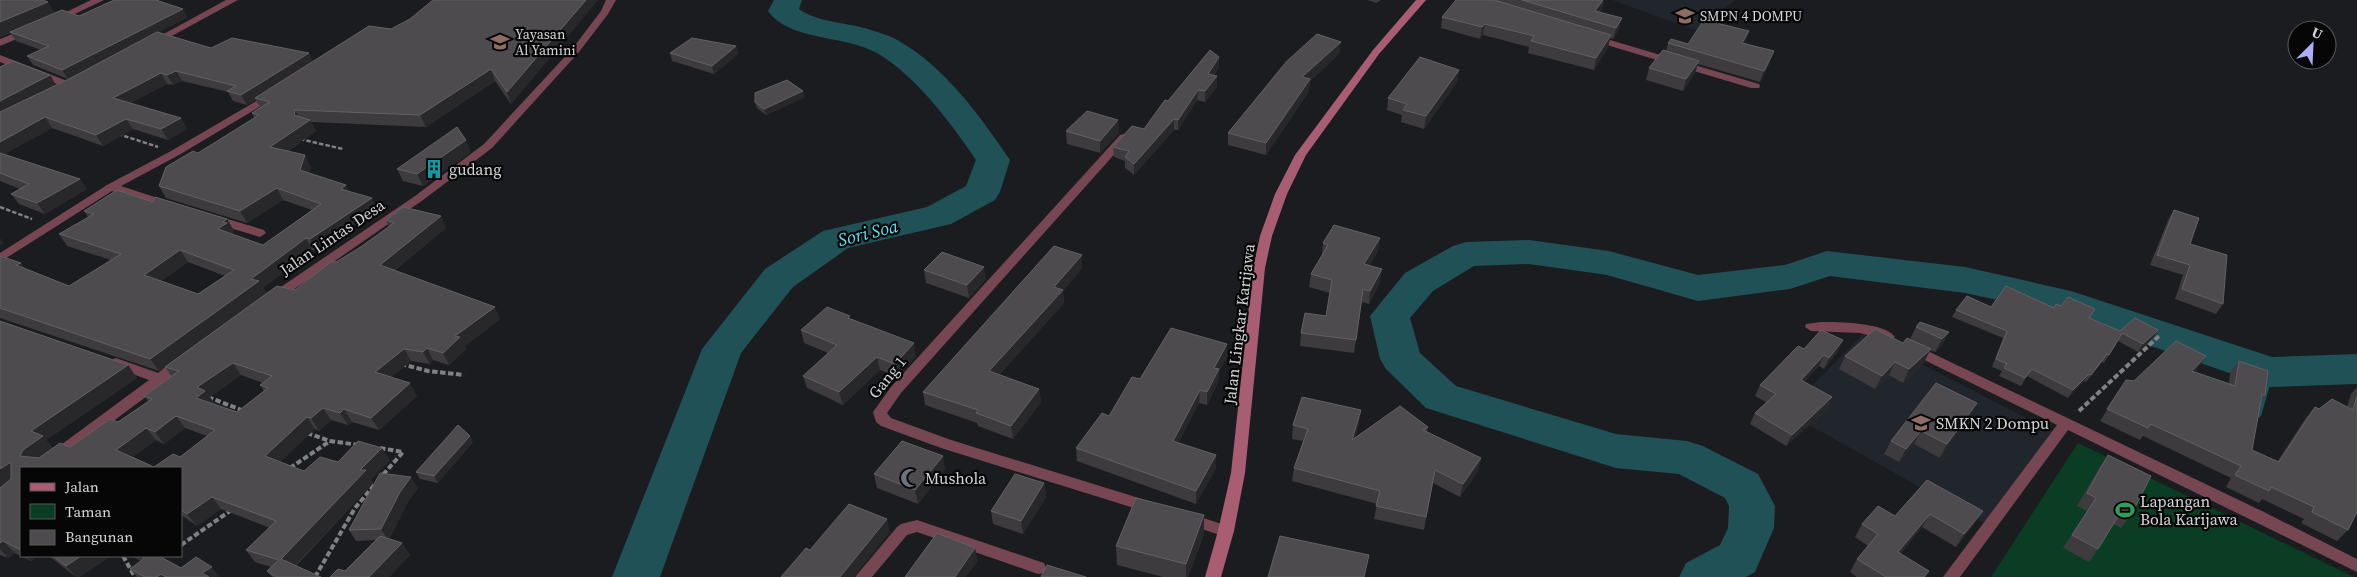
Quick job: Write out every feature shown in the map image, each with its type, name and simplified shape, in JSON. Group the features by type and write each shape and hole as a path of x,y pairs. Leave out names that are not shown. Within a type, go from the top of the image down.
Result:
{"main road":[{"name":"Jalan Lingkar Karijawa","path":"1213,577 1226,531 1238,473 1259,268 1280,194 1306,147 1376,52 1421,0"}],"street":[{"path":"0,43 100,0"},
{"path":"141,49 233,0"},
{"name":"Jalan Lintas Desa","path":"266,303 419,198 488,146 535,97 576,50 605,12 611,0"},
{"path":"1584,36 1755,86"},
{"path":"0,58 76,84 53,95"},
{"path":"0,258 111,187 175,153 282,89"},
{"name":"Gang 1","path":"1127,133 882,406 881,418 886,422 946,444 1226,531"},
{"path":"111,187 185,210"},
{"path":"204,216 260,233"},
{"path":"1811,327 1847,325 1874,330 2259,516 2357,566"},
{"path":"41,467 190,357"},
{"path":"107,360 161,378"},
{"path":"1951,577 2066,423"},
{"path":"863,577 902,531 910,526 917,526 1035,572 1056,574"}],"path":[{"path":"113,132 175,153"},
{"path":"294,138 342,149"},
{"path":"0,207 49,226"},
{"path":"2066,423 2158,336"},
{"path":"395,362 428,371 464,375"},
{"path":"202,395 245,411"},
{"path":"302,431 330,440 366,446"},
{"path":"283,474 330,440"},
{"path":"315,577 355,508 403,452 375,448"},
{"path":"182,544 236,506"},
{"path":"125,557 136,577 143,572"}],"shaded area":[{"name":"SMPN 4 DOMPU","path":"1612,0 1735,0 1697,31"},
{"name":"SMKN 2 Dompu","path":"1863,334 2058,434 1989,526 1786,412"}],"green space":[{"name":"Lapangan Bola Karijawa","path":"2078,443 2354,577 1991,577"}],"building":[{"path":"0,0 43,0 48,2 0,22"},
{"path":"114,0 156,0 183,9 62,70 27,56 49,46 10,32 62,10 79,16"},
{"path":"433,0 586,0 507,92 491,69 420,115 295,110 294,115 310,120 270,147 305,155 300,170 346,185 341,189 372,198 310,239 306,238 251,279 259,281 150,359 0,308 0,256 21,263 16,265 69,286 121,254 59,234 94,214 84,211 117,190 153,202 155,197 227,219 223,222 227,223 218,229 263,245 321,204 277,188 240,211 159,186 166,167 193,151 198,153 259,115 252,113 270,102 255,98 369,26 391,29 410,19","holes":["180,250 234,270 198,294 144,275"]},
{"path":"1456,0 1494,0 1611,35 1596,58 1531,41 1534,36 1485,24 1482,27 1442,17"},
{"path":"1522,0 1603,0 1595,11 1622,18 1616,28"},
{"path":"1704,20 1749,31 1742,43 1774,51 1764,71 1668,43 1671,39 1688,44"},
{"path":"157,32 211,48 232,38 309,53 241,95 227,91 236,86 176,71 167,75 161,73 113,98 181,118 161,129 126,119 96,135 45,117 0,142 0,112 69,79"},
{"path":"1317,34 1341,42 1302,77 1310,79 1266,143 1228,133 1287,61"},
{"path":"692,38 736,46 712,66 670,53"},
{"path":"1210,50 1219,57 1208,74 1217,76 1205,91 1198,90 1178,120 1174,119 1134,164 1125,157 1129,151 1113,147 1132,126 1144,129 1165,100 1168,101"},
{"path":"1663,50 1699,61 1686,79 1649,68"},
{"path":"1420,57 1459,70 1426,116 1403,110 1407,104 1388,98"},
{"path":"13,61 50,75 0,101 0,67"},
{"path":"787,80 803,91 764,109 755,102 755,93"},
{"path":"1087,111 1118,120 1100,141 1066,131"},
{"path":"457,127 466,140 417,174 397,169"},
{"path":"0,153 80,179 37,203 11,194 29,184 0,173"},
{"path":"403,207 441,216 380,265 495,307 455,336 460,337 443,353 427,348 423,352 404,349 375,372 410,383 371,418 344,409 340,413 323,408 311,418 307,417 265,456 304,471 320,457 338,462 358,441 382,448 360,470 366,470 281,559 321,577 276,577 267,571 279,560 246,550 276,521 212,497 187,514 182,511 182,467 154,467 20,467 20,548 3,541 0,543 0,488 11,479 11,462 0,469 0,321 128,365 31,431 43,436 23,450 20,456 39,458 60,443 70,447 110,419 118,422 152,399 144,396 179,371 165,367 277,286 295,290 332,261 336,262 359,248 394,223 386,220","holes":["233,363 272,376 260,385 268,388 237,412 196,398 205,391 197,387","176,416 215,430 180,457 173,454 154,467 116,450 146,428 155,432"]},
{"path":"2174,210 2199,218 2190,244 2227,255 2223,304 2182,289 2190,265 2157,255"},
{"path":"1334,225 1380,238 1364,264 1382,269 1370,291 1363,289 1356,340 1301,333 1305,313 1326,316 1332,280 1311,274 1328,245 1323,243"},
{"path":"1054,246 1082,255 1054,287 1063,290 989,371 1039,389 1011,426 976,413 978,410 923,392"},
{"path":"942,252 984,267 967,285 924,270"},
{"path":"2006,286 2054,308 2056,304 2061,306 2068,297 2095,309 2089,318 2120,331 2135,318 2158,330 2143,344 2122,333 2109,355 2107,354 2091,375 2089,374 2073,390 2032,369 2025,378 2004,368 2007,364 1996,359 2007,331 1956,310 1967,296 1991,307"},
{"path":"827,307 850,316 848,318 914,343 895,364 877,357 839,392 803,376 837,345 801,330"},
{"path":"1920,322 1949,332 1942,339 1916,327"},
{"path":"1171,328 1227,344 1214,368 1219,369 1207,392 1200,390 1173,441 1216,455 1196,491 1076,448 1102,413 1109,416 1132,377 1140,379"},
{"path":"1875,329 1903,343 1907,338 1931,349 1909,369 1895,362 1882,376 1845,356"},
{"path":"1821,330 1843,340 1829,358 1824,355 1801,380 1832,397 1792,435 1755,413 1776,394 1760,385 1798,346 1804,349"},
{"path":"2176,341 2206,356 2192,371 2235,386 2239,361 2268,371 2265,395 2262,395 2252,450 2279,462 2315,407 2319,409 2332,399 2353,410 2357,396 2357,512 2348,530 2312,512 2314,507 2271,487 2269,491 2235,475 2241,466 2151,424 2148,428 2107,409 2126,380 2134,381"},
{"path":"1936,383 1977,403 1947,444 1921,431 1906,449 1891,441"},
{"path":"1302,397 1361,410 1352,440 1400,406 1428,427 1423,430 1481,458 1463,484 1435,470 1426,517 1376,506 1380,491 1294,468 1308,429 1293,425"},
{"path":"458,425 470,436 434,476 416,472"},
{"path":"902,441 943,456 915,490 874,474"},
{"path":"2108,455 2151,476 2131,515 2122,510 2098,549 2072,535 2096,498 2087,493"},
{"path":"380,473 411,477 400,492 381,529 349,530"},
{"path":"1015,474 1044,483 1021,521 991,511"},
{"path":"1927,480 1983,511 1964,534 1930,514 1898,552 1929,571 1924,577 1886,577 1857,559 1878,534 1862,524 1878,506 1895,516"},
{"path":"1136,498 1204,515 1186,564 1116,546"},
{"path":"849,504 887,519 840,577 781,577 806,548 810,550"},
{"path":"937,533 975,548 955,577 905,577"},
{"path":"380,536 402,543 369,577 330,577 338,569 345,571"},
{"path":"1280,536 1369,555 1364,577 1268,577"},
{"path":"54,557 80,557 66,566"},
{"path":"144,557 161,557 181,568 196,557 212,567 202,573 209,577 166,577 161,574 157,577 145,577 130,569"},
{"path":"1047,565 1086,577 1041,577"}],"waterway":[{"name":"Sori Soa","path":"636,577 722,349 779,278 836,239 938,216 982,192 993,160 968,124 929,79 888,47 851,33 797,22 783,11 788,0"},
{"path":"1703,577 1738,558 1751,528 1752,506 1742,486 1687,458 1616,451 1441,397 1401,359 1390,316 1419,282 1466,254 1529,252 1609,263 1698,288 1790,277 1827,263 1965,280 2057,300 2270,372 2357,369"},
{"path":"2258,414 2270,372"}],"place":[{"name":"SMPN 4 DOMPU","path":"1685,16"},
{"name":"Yayasan Al Yamini","path":"500,42"},
{"name":"gudang","path":"434,169"},
{"name":"SMKN 2 Dompu","path":"1921,423"},
{"name":"Mushola","path":"910,478"},
{"name":"Lapangan Bola Karijawa","path":"2125,510"}]}
